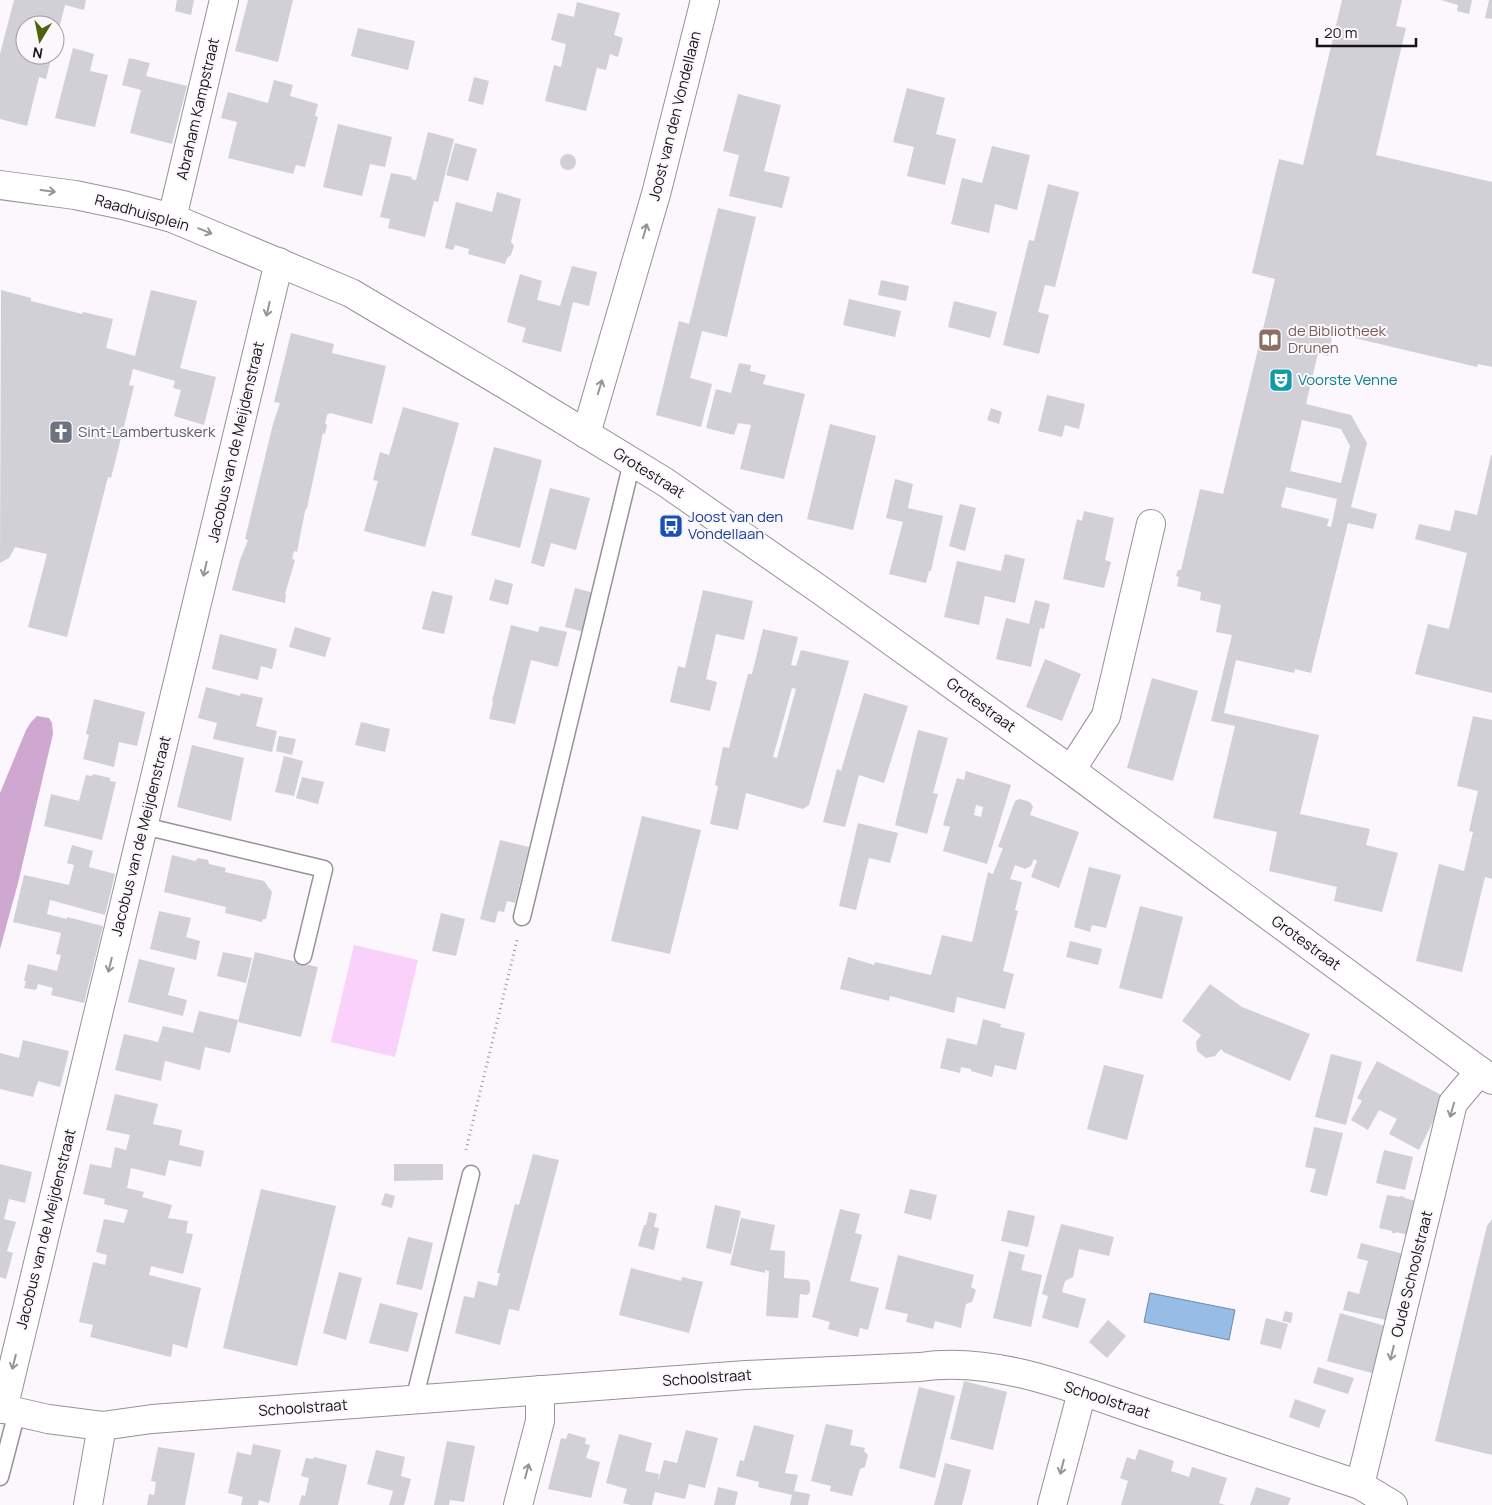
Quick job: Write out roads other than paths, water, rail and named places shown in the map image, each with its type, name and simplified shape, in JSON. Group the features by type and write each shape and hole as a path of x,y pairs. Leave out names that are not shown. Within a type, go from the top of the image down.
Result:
{"street":[{"name":"Abraham Kampstraat","path":"172,218 224,0"},
{"name":"Joost van den Vondellaan","path":"586,434 656,194 705,0"},
{"name":"Raadhuisplein","path":"0,185 75,195 172,218 279,262"},
{"name":"Grotestraat","path":"279,262 351,293 665,482 823,592 1071,770 1486,1075"},
{"name":"Jacobus van de Meijdenstraat","path":"6,1410 279,262"},
{"path":"1071,770 1106,716 1151,524"},
{"name":"Oude Schoolstraat","path":"1360,1485 1453,1103 1486,1075"},
{"name":"Schoolstraat","path":"6,1410 48,1419 102,1426 152,1419 756,1374 956,1364 1007,1369 1082,1392 1360,1485 1393,1505"},
{"path":"518,1505 540,1421 540,1390"},
{"path":"1052,1505 1082,1392"},
{"path":"88,1505 102,1426"}],"lane":[{"path":"522,917 632,462"},
{"path":"144,826 324,869 303,956"},
{"path":"414,1400 471,1174"},
{"path":"0,1477 6,1410"}],"water":[{"path":"1150,1293 1235,1310 1229,1340 1144,1322"}],"place":[{"name":"de Bibliotheek Drunen","path":"1270,340"},
{"name":"Voorste Venne","path":"1281,380"},
{"name":"Sint-Lambertuskerk","path":"61,432"},
{"name":"Joost van den Vondellaan","path":"671,526"}]}
